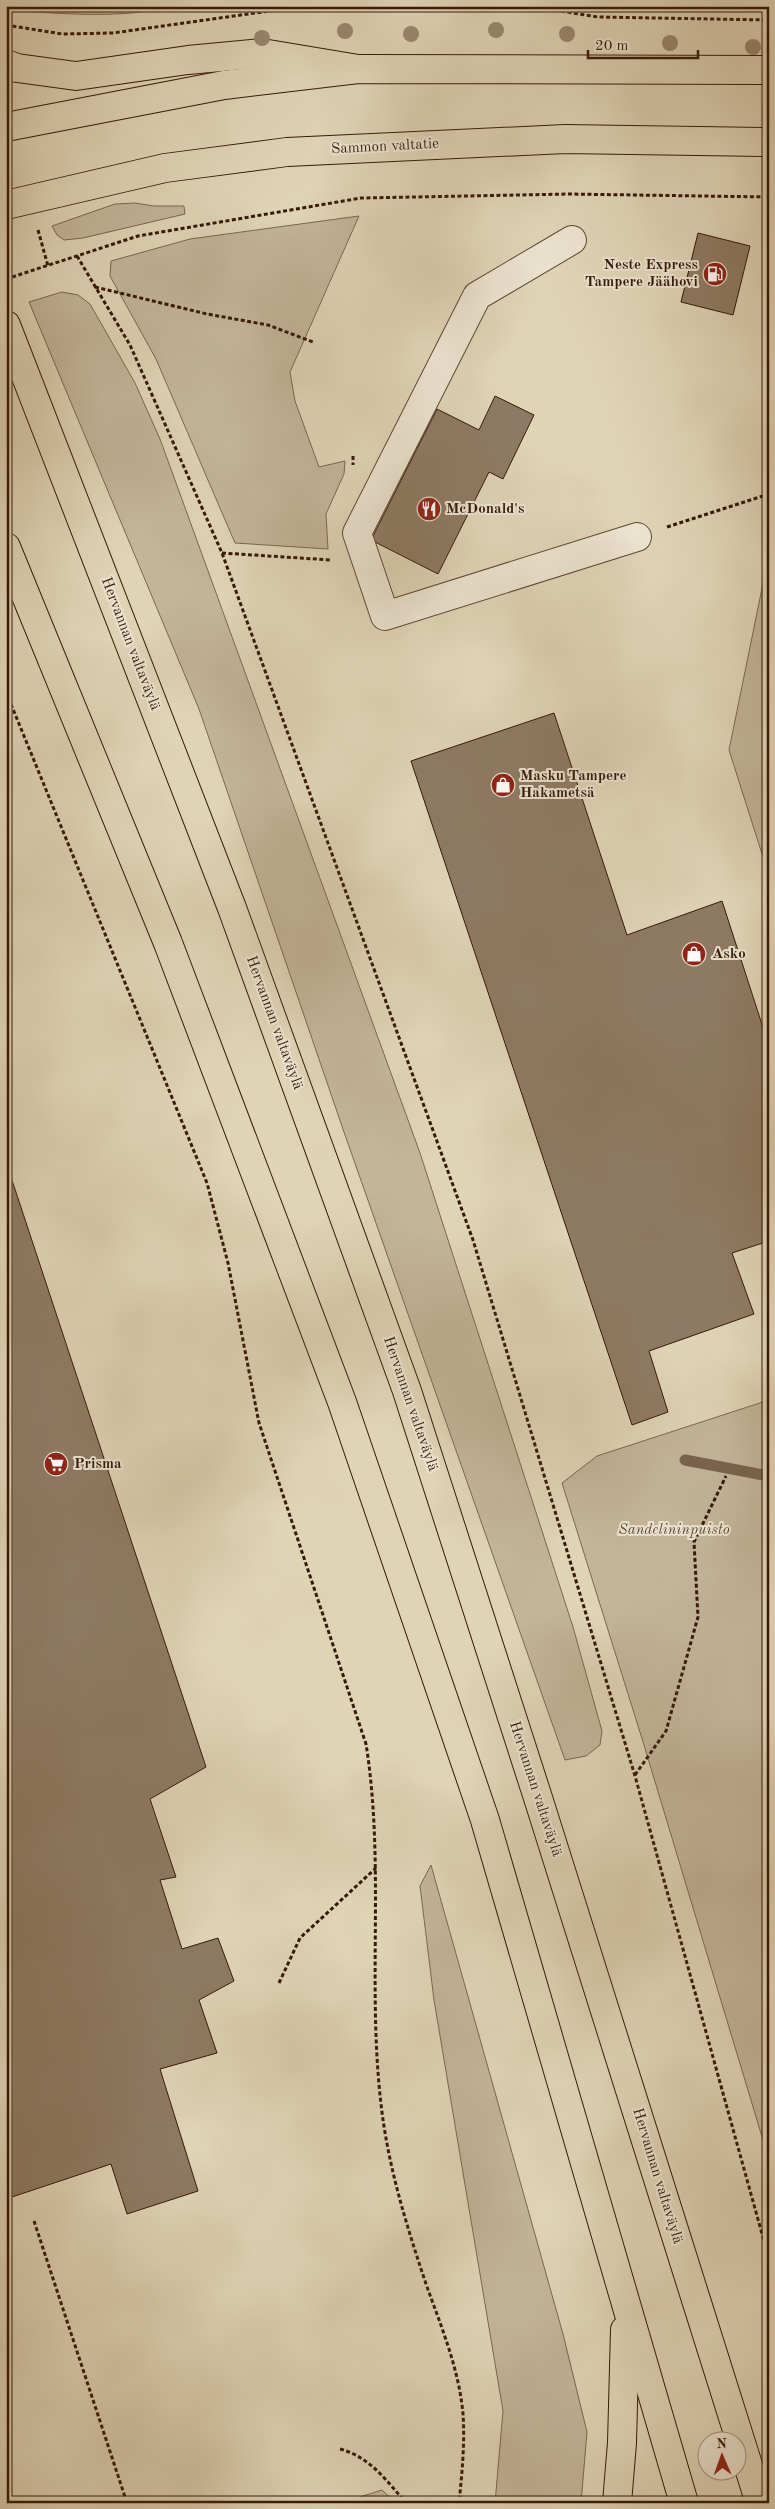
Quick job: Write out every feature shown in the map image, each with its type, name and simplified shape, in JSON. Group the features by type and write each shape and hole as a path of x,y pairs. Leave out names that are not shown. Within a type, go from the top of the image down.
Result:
{"main road":[{"path":"6,64 17,68 76,76 188,60 262,52 358,69"},
{"path":"6,127 224,85 358,69 769,70"},
{"name":"Sammon valtatie","path":"6,205 165,168 287,152 565,139 769,142"},
{"name":"Hervannan valtaväylä","path":"6,325 232,908 407,1391 539,1801 760,2503"},
{"path":"6,547 168,943 342,1402 485,1820 607,2234 625,2306 684,2503"},
{"path":"616,2503 622,2443 625,2306"}],"lane":[{"path":"572,240 477,296 357,533 385,616 636,537"}],"path":[{"path":"6,25 62,34 112,33 305,6"},
{"path":"529,6 598,17 769,20"},
{"path":"6,279 138,236 361,198 568,194 769,197"},
{"path":"77,256 130,345 222,553 473,1240 635,1776 769,2259"},
{"path":"94,286 181,308 268,325 313,342"},
{"path":"636,537 769,494"},
{"path":"222,553 343,561 369,568"},
{"path":"6,692 207,1183 228,1263 259,1423 366,1744 373,1785 376,1868 375,1986 380,2102 389,2160 405,2222 455,2367 463,2414 459,2503"},
{"path":"635,1776 666,1731 698,1617 694,1542 726,1476"},
{"path":"279,1983 300,1938 376,1868"},
{"path":"34,2221 127,2503"},
{"path":"340,2449 356,2453 378,2472 406,2503"}],"green space":[{"path":"6,6 177,6 135,13 93,14 8,10"},
{"path":"135,203 154,206 184,206 185,214 83,238 64,240 57,235 52,226 115,204"},
{"path":"359,216 290,372 295,401 319,467 345,461 344,474 326,514 328,549 235,543 156,359 110,276 111,261 190,239"},
{"path":"62,292 78,295 90,304 135,383 160,439 420,1153 573,1627 602,1731 600,1745 586,1756 565,1760 345,1135 199,709 29,302"},
{"path":"769,554 769,876 729,750"},
{"name":"Sandelininpuisto","path":"769,1400 769,2160 644,1745 562,1483 597,1456"},
{"path":"431,1865 563,2334 587,2432 581,2503 495,2503 503,2411 434,2000 420,1886"},
{"path":"382,2490 396,2503 341,2503"}],"building":[{"name":"Neste Express Tampere Jäähovi","path":"698,233 750,246 733,315 681,302"},
{"name":"McDonald's","path":"495,396 534,415 503,479 489,472 438,574 371,540 437,409 479,430"},
{"path":"554,713 627,935 722,901 769,1046 769,1241 732,1253 754,1314 649,1351 668,1412 632,1425 411,761"},
{"name":"Prisma","path":"6,1162 206,1767 150,1799 176,1877 160,1880 182,1949 218,1938 234,1981 199,2000 217,2053 160,2069 198,2191 127,2214 111,2164 6,2199"}],"waterway":[{"path":"685,1460 769,1476"}],"place":[{"name":"Neste Express Tampere Jäähovi","path":"715,274"},
{"name":"McDonald's","path":"429,509"},
{"name":"Masku Tampere Hakametsä","path":"503,785"},
{"name":"Asko","path":"694,954"},
{"name":"Prisma","path":"56,1464"}]}
